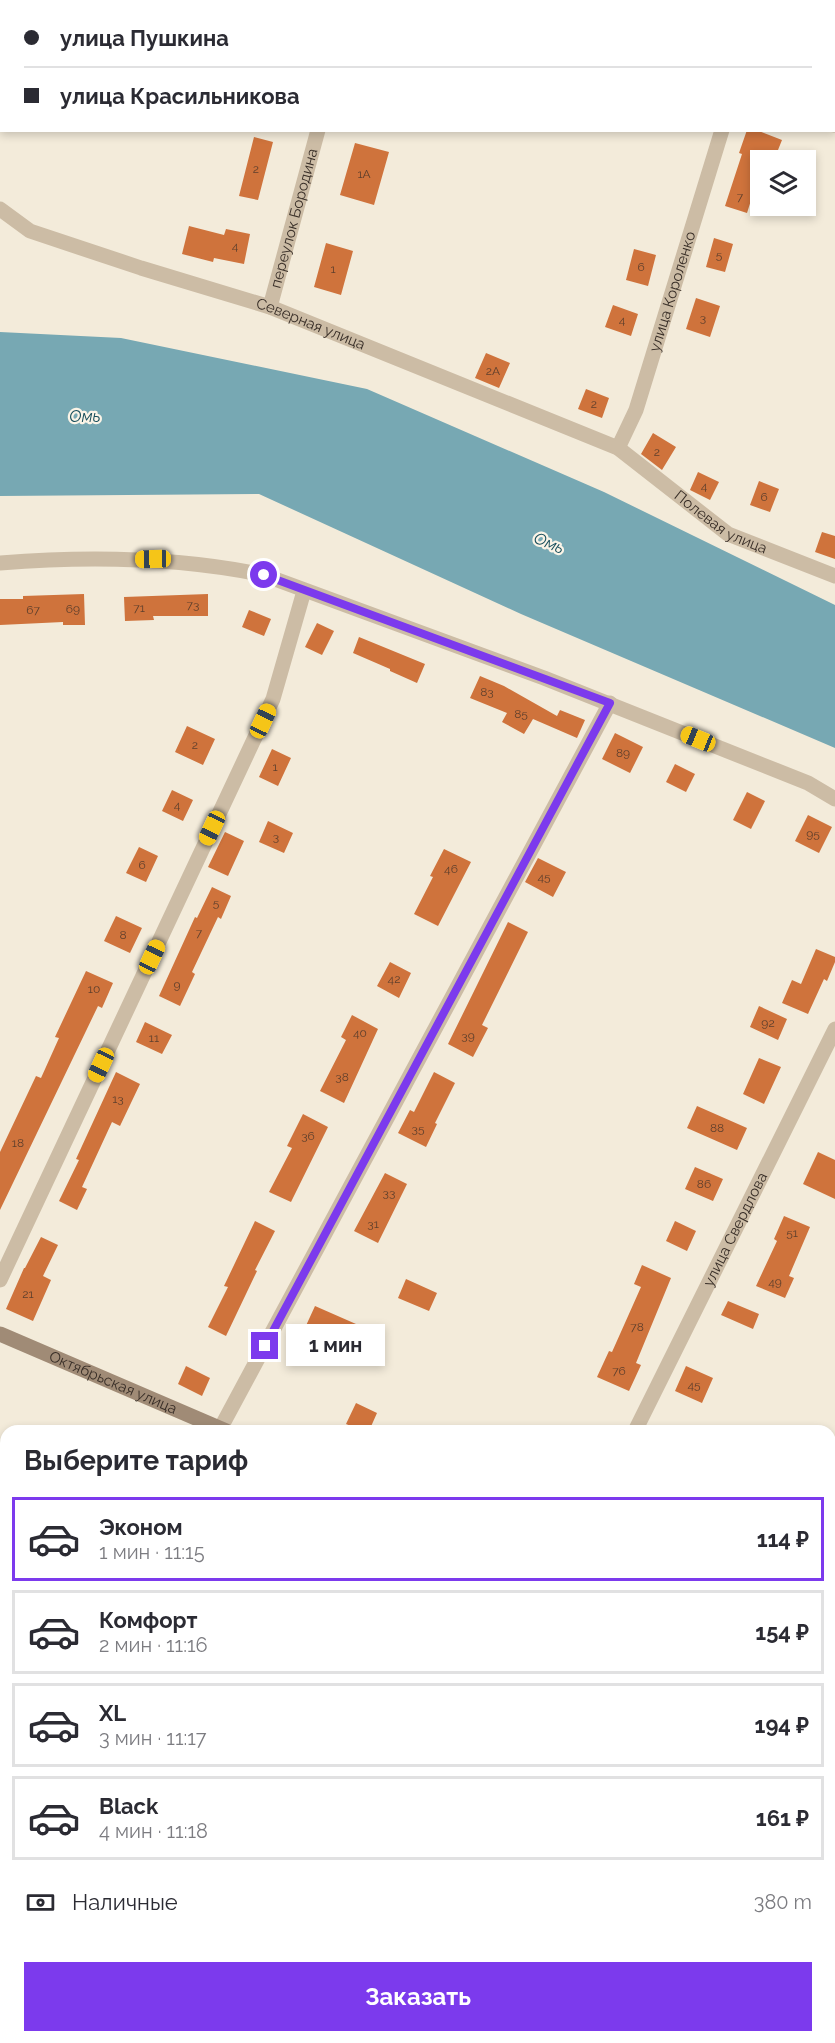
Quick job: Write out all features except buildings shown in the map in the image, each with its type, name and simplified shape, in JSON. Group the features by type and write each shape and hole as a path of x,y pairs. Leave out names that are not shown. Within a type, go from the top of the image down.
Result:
{"street":[{"name":"переулок Бородина","path":"270,306 317,132"},
{"name":"улица Короленко","path":"618,448 636,410 721,132"},
{"name":"Северная улица","path":"0,209 30,231 270,306 618,448"},
{"name":"Полевая улица","path":"618,448 728,534 835,576"},
{"path":"0,563 153,559 227,567 255,573 610,703 808,783 835,799"},
{"path":"0,1280 273,699 304,591"},
{"path":"225,1425 610,703"},
{"name":"улица Свердлова","path":"638,1425 835,1029"},
{"name":"Октябрьская улица","path":"0,1334 210,1425"}],"water":[{"name":"Омь","path":"0,332 121,338 367,389 604,492 835,605 835,748 521,614 259,494 0,496"}],"route":[{"path":"264,575 610,703 265,1346"}]}
